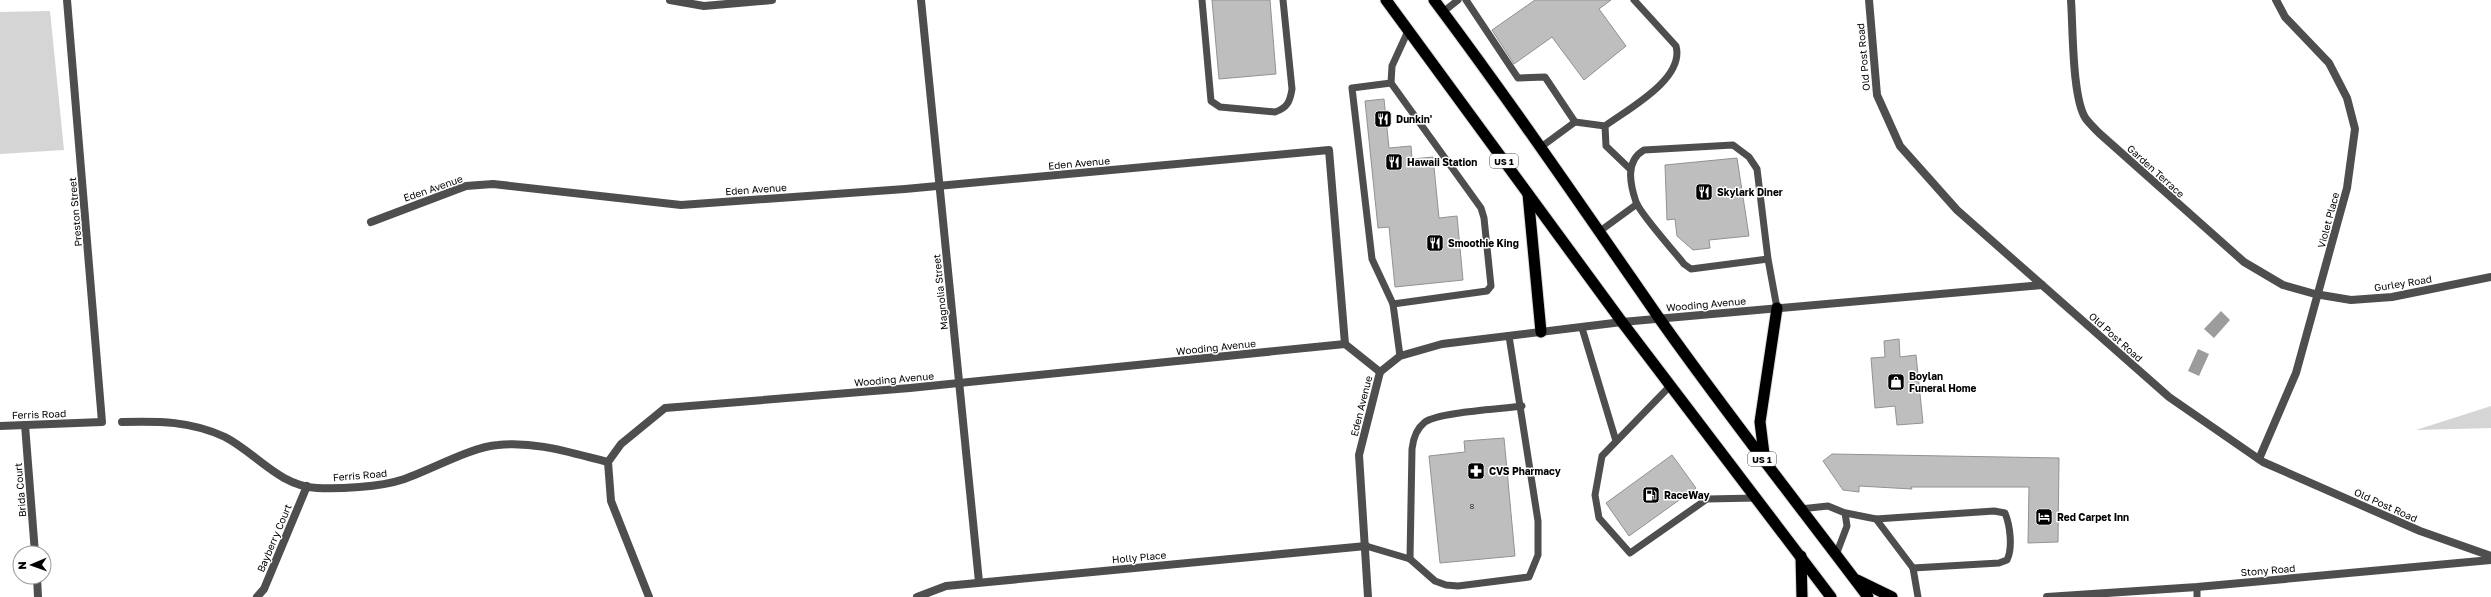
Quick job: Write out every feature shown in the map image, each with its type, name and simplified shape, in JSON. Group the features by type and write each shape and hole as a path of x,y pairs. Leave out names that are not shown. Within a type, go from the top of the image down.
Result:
{"highway":[{"name":"US 1","path":"1386,0 1622,322 1831,597"},
{"name":"US 1","path":"1434,0 1600,231 1659,318 1765,463 1868,597"},
{"path":"1528,193 1541,332"},
{"path":"1765,463 1760,422 1777,308"},
{"path":"1801,556 1802,597"},
{"path":"1854,579 1892,597"}],"street":[{"name":"Preston Street","path":"67,0 102,422"},
{"path":"670,0 704,6 772,0"},
{"name":"Magnolia Street","path":"921,0 979,582"},
{"name":"Old Post Road","path":"1869,0 1877,95 1900,146 1957,210 2169,397 2259,459 2420,531 2491,556"},
{"name":"Garden Terrace","path":"2071,0 2080,103 2086,119 2099,133 2244,262 2283,285 2318,294"},
{"name":"Violet Place","path":"2259,459 2296,373 2347,188 2355,129 2347,98 2329,63 2284,17 2276,0"},
{"name":"Eden Avenue","path":"371,222 466,186 493,184 681,204 939,186 1329,150 1345,344 1380,372 1359,455 1366,546 1368,597"},
{"name":"Gurley Road","path":"2318,294 2351,300 2392,297 2491,277"},
{"name":"Wooding Avenue","path":"1380,372 1400,356 1442,344 1659,318 2042,285"},
{"name":"Wooding Avenue","path":"608,462 621,444 664,408 959,383 1345,344"},
{"name":"Ferris Road","path":"0,426 102,422"},
{"name":"Ferris Road","path":"122,422 179,422 197,425 227,438 259,462 297,484 306,486 355,486 400,481 496,445 533,443 608,462"},
{"name":"Brida Court","path":"25,425 34,545"},
{"path":"608,462 611,501 649,597"},
{"name":"Bayberry Court","path":"257,597 264,589 306,486"},
{"name":"Holly Place","path":"917,597 946,586 979,582 1366,546"},
{"name":"Stony Road","path":"2047,597 2100,595 2197,587 2491,560"},
{"path":"37,585 38,597"}],"lane":[{"path":"1202,0 1211,101 1220,107 1275,112 1283,109 1288,104 1292,89 1283,0"},
{"path":"1443,12 1458,0"},
{"path":"1466,0 1518,78 1546,77 1575,122"},
{"path":"1541,148 1575,122 1605,126 1655,90 1669,76 1678,54 1676,46 1634,0"},
{"path":"1393,304 1487,290 1491,286 1484,218 1481,208 1391,83 1392,66 1408,31"},
{"path":"1391,83 1352,88 1372,259 1393,304 1400,356"},
{"path":"1605,126 1606,146 1630,169"},
{"path":"1768,259 1691,269 1687,268 1637,204 1630,169 1633,159 1644,150 1733,145 1742,150 1757,169 1768,259 1777,308"},
{"path":"1600,231 1637,204"},
{"path":"1582,328 1616,441"},
{"path":"1366,546 1410,559 1435,581 1446,585 1458,586 1530,577 1538,555 1538,521 1522,406 1510,336"},
{"path":"1671,385 1602,456 1595,495 1600,518 1630,553 1707,499 1757,498"},
{"path":"1410,559 1412,449 1413,440 1420,427 1426,422 1439,418 1522,406"},
{"path":"1800,509 1828,506 1846,513 1876,519 1994,511 2005,513 2008,521 2010,554 2007,560 1999,563 1913,568"},
{"path":"1836,555 1847,526 1846,513"},
{"path":"1876,519 1913,568 1918,597"},
{"path":"2197,587 2197,597"}],"shaded area":[{"path":"50,11 64,150 0,154 0,12"},
{"path":"2221,311 2230,320 2214,338 2204,329"},
{"path":"2198,349 2209,354 2199,376 2188,371"},
{"path":"2491,406 2491,428 2416,430"}],"building":[{"path":"1212,0 1270,0 1276,74 1219,79"},
{"path":"1535,0 1611,0 1599,9 1626,46 1584,80 1552,37 1514,64 1492,30"},
{"path":"1384,99 1389,148 1411,146 1412,159 1433,157 1439,218 1457,216 1463,280 1395,287 1389,227 1378,228 1365,101"},
{"name":"Skylark Diner","path":"1737,158 1749,236 1709,240 1710,248 1693,250 1677,236 1675,219 1667,220 1665,165"},
{"name":"Boylan Funeral Home","path":"1899,339 1900,357 1916,355 1923,423 1897,425 1895,406 1875,408 1871,358 1885,357 1884,341"},
{"name":"CVS Pharmacy","path":"1504,438 1515,556 1440,563 1429,456 1465,452 1464,441"},
{"name":"Red Carpet Inn","path":"1832,454 2059,458 2058,542 2028,543 2029,487 1911,487 1912,489 1859,486 1859,492 1843,490 1823,461"},
{"name":"RaceWay","path":"1672,455 1696,488 1629,536 1606,503"}],"place":[{"name":"Dunkin'","path":"1383,119"},
{"name":"Hawaii Station","path":"1394,162"},
{"name":"Skylark Diner","path":"1704,192"},
{"name":"Smoothie King","path":"1435,243"},
{"name":"Boylan Funeral Home","path":"1896,382"},
{"name":"CVS Pharmacy","path":"1476,471"},
{"name":"RaceWay","path":"1651,495"},
{"name":"Red Carpet Inn","path":"2044,517"}]}
